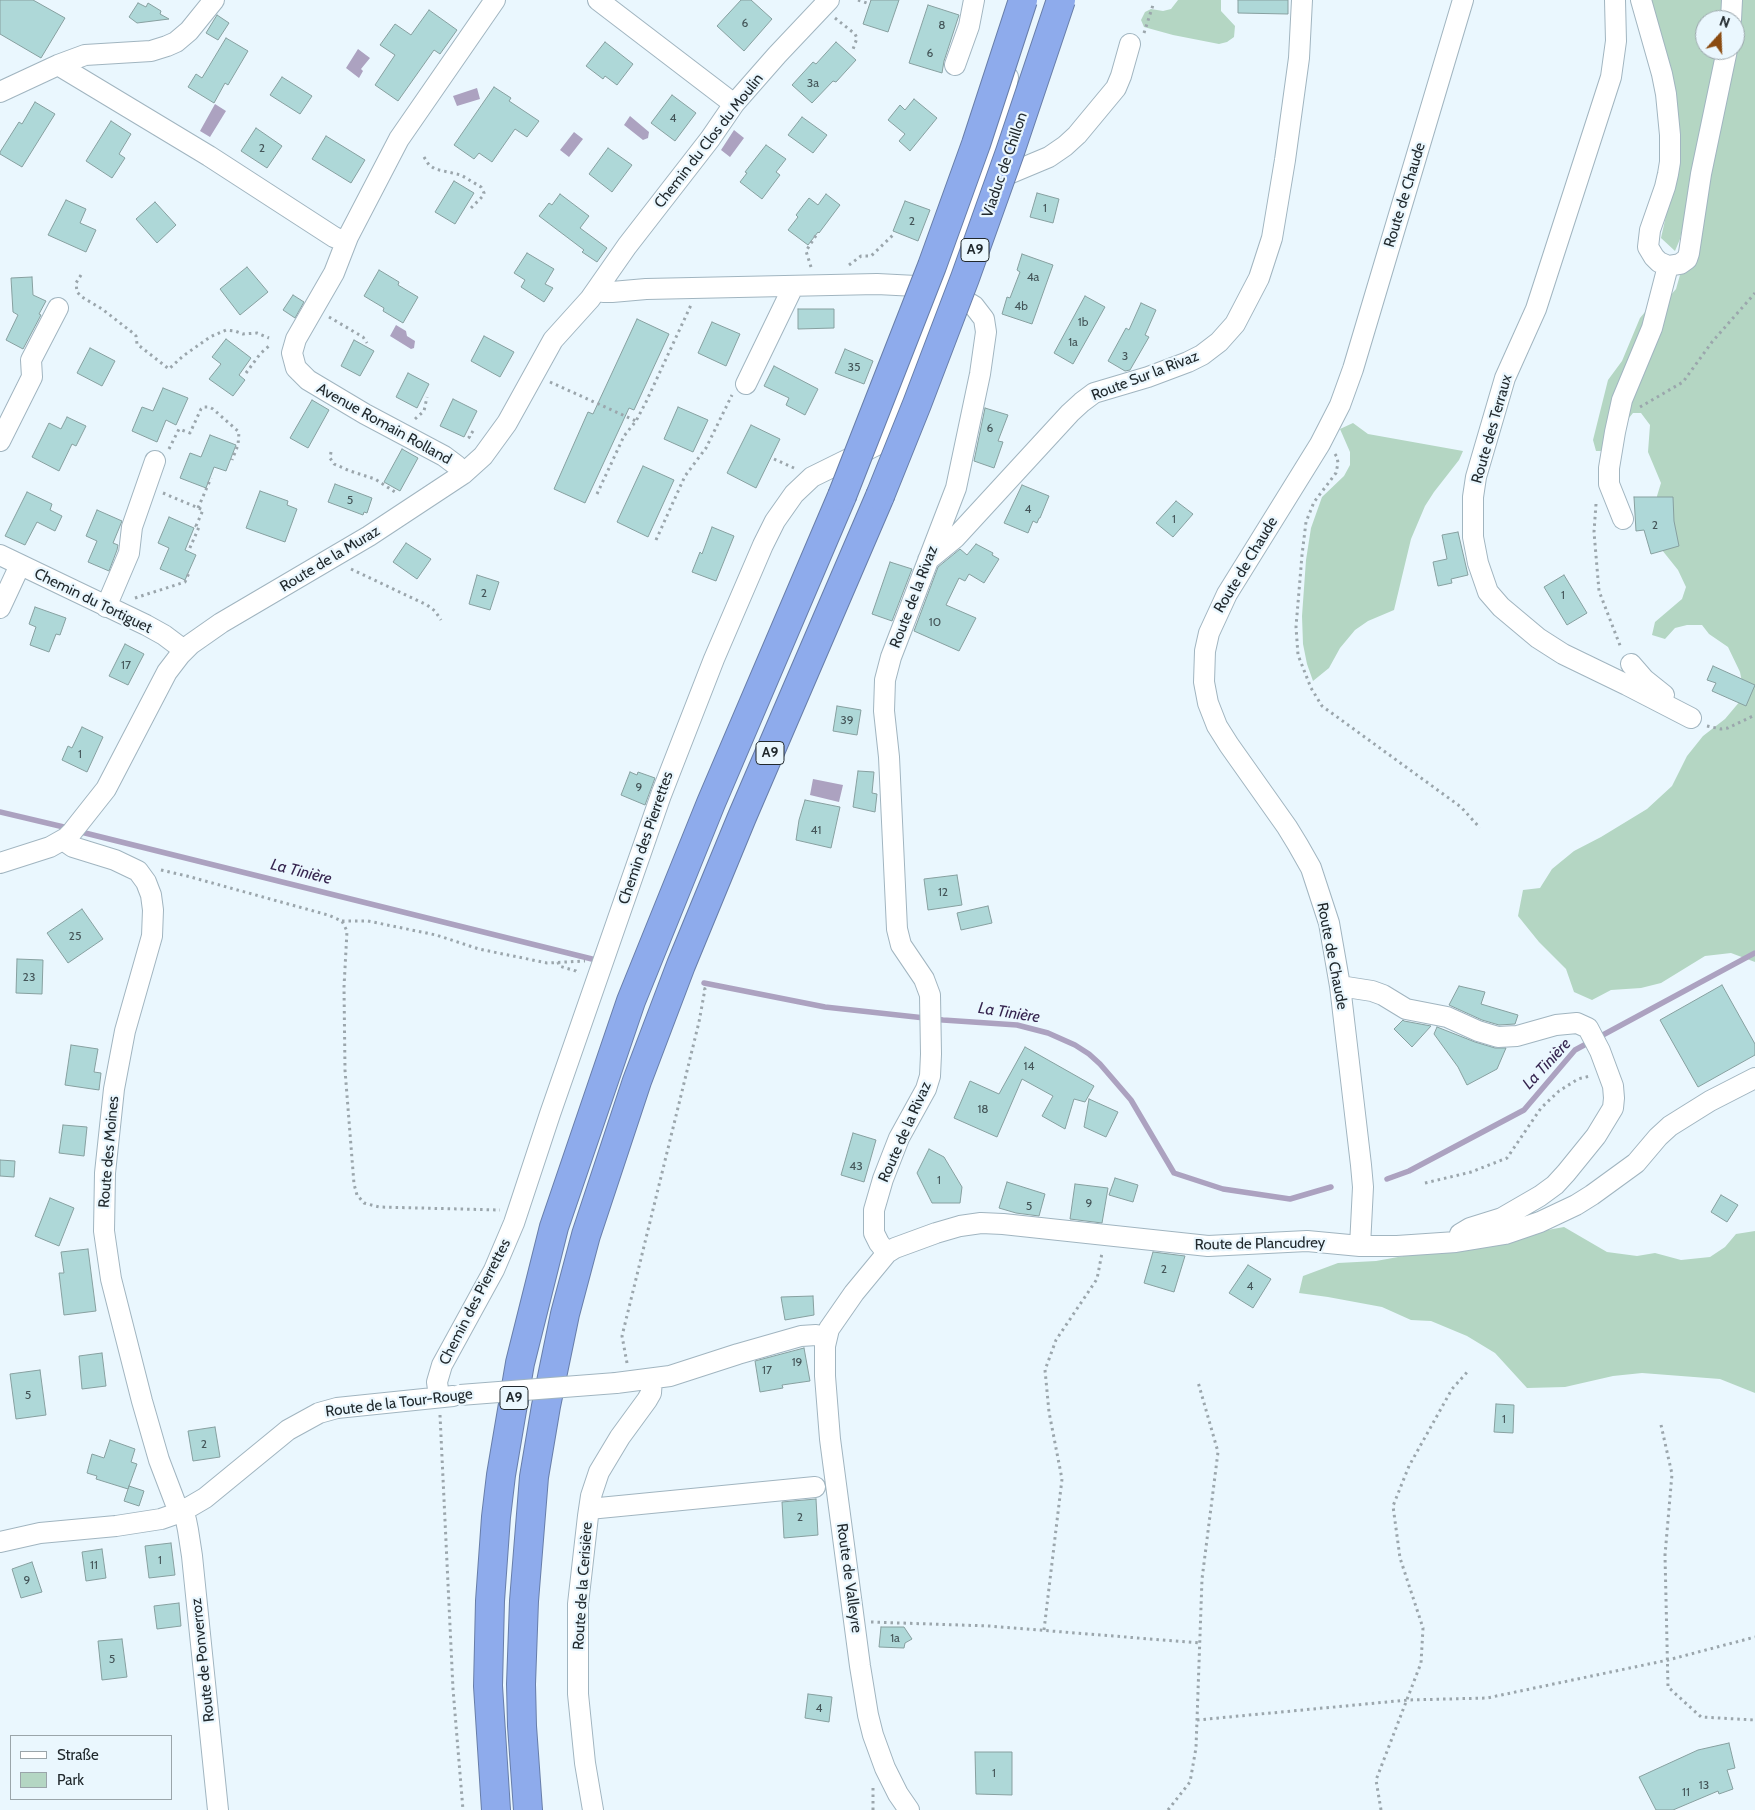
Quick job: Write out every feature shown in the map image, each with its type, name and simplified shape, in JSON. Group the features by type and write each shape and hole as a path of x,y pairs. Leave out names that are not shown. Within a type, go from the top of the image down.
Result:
{"highway":[{"name":"A9","path":"496,1810 488,1686 490,1601 496,1517 520,1363 552,1236 630,1001 711,803 842,496 932,266 976,144 1023,0"},
{"name":"Viaduc de Chillon","path":"528,1810 521,1684 524,1601 534,1477 565,1314 584,1244 637,1081 681,965 880,496 965,278 1061,0"}],"street":[{"path":"0,92 58,64 92,54 151,51 167,46 176,42 189,31 214,0"},
{"name":"Avenue Romain Rolland","path":"463,474 451,460 319,388 304,377 296,368 292,356 294,343 334,273 346,242 402,134 495,0"},
{"path":"598,0 734,104"},
{"path":"955,65 969,26 974,0"},
{"name":"Chemin des Pierrettes","path":"439,1397 437,1382 442,1365 500,1258 518,1212 594,987 682,737 775,521 794,494 810,479 885,441 1002,112 1008,80 1015,0"},
{"name":"Route Sur la Rivaz","path":"927,561 955,538 1070,412 1082,402 1094,393 1148,377 1202,355 1219,342 1234,324 1260,278 1272,238 1299,58 1302,0"},
{"name":"Route de Chaude","path":"1360,1246 1363,1188 1340,986 1329,923 1311,868 1288,827 1229,745 1218,726 1208,703 1204,667 1209,633 1227,594 1320,444 1340,405 1351,375 1464,0"},
{"name":"Route des Terraux","path":"1615,0 1616,41 1611,77 1536,309 1505,378 1476,477 1473,497 1473,537 1484,585 1494,600 1544,643 1691,718"},
{"path":"1641,0 1662,74 1670,135 1668,174 1650,230 1648,247 1659,262 1668,266 1676,266 1684,262 1690,248 1702,167 1725,60"},
{"name":"Chemin du Clos du Moulin","path":"597,289 627,246 710,139 734,104 777,55 826,4"},
{"path":"976,187 1049,157 1078,135 1116,88 1130,44"},
{"path":"58,64 209,156 334,237 346,242"},
{"path":"1623,518 1609,484 1609,468 1614,432 1622,400 1652,328 1668,266"},
{"name":"Route de la Rivaz","path":"597,289 603,292 612,292 646,289 793,286 831,281 878,284 940,290 954,294 974,306 984,320 986,332 979,383 956,488 888,666 884,689 898,937 924,980 930,996 931,1007 931,1067 928,1082 924,1095 899,1138 883,1179 873,1216 874,1234 887,1254"},
{"path":"739,388 793,286"},
{"name":"Route de la Muraz","path":"72,830 106,789 167,672 184,650 216,626 336,555 463,474 483,456 502,432 553,340 597,289"},
{"path":"0,441 32,377 31,360 58,308"},
{"path":"109,599 129,553 132,527 155,461"},
{"name":"Chemin du Tortiguet","path":"0,555 20,565 109,599 184,650"},
{"path":"0,608 20,565"},
{"path":"1631,664 1644,679 1668,700 1669,708"},
{"path":"0,863 50,847 72,830"},
{"path":"72,830 73,847 125,864 141,875"},
{"name":"Route des Moines","path":"141,875 151,895 154,910 150,943 125,1031 114,1089 105,1173 105,1251 142,1401 159,1460 175,1502 181,1512"},
{"path":"1340,986 1383,995 1406,1010 1447,1017 1498,1037 1517,1036 1564,1023 1577,1023 1588,1029 1600,1051 1613,1086 1614,1098 1613,1108 1596,1136 1555,1185 1502,1218 1470,1228 1459,1234 1456,1242"},
{"name":"Route de Plancudrey","path":"826,1337 840,1311 875,1265 887,1254 896,1248 960,1226 980,1223 1003,1224 1208,1246 1306,1241 1360,1246 1407,1246 1456,1242 1505,1234 1540,1222 1576,1205 1636,1163 1670,1126 1710,1100 1755,1078"},
{"name":"Route de la Tour-Rouge","path":"0,1542 46,1533 142,1523 181,1512 206,1498 288,1430 319,1413 337,1408 460,1395 652,1379 677,1374 801,1336 816,1335 826,1337"},
{"name":"Route de Valleyre","path":"826,1337 825,1376 830,1439 862,1676 873,1735 890,1780 909,1810"},
{"name":"Route de la Cerisière","path":"593,1810 585,1763 578,1694 578,1604 589,1509 599,1472 651,1393 652,1379"},
{"path":"589,1509 815,1488"},
{"name":"Route de Ponverroz","path":"181,1512 186,1520 192,1556 218,1810"}],"path":[{"path":"858,0 867,3"},
{"path":"826,4 855,34 857,38 852,52"},
{"path":"424,157 429,165 435,169 461,175 481,187 484,193 483,196 471,208"},
{"path":"817,234 807,248 808,260 812,269 831,281 855,259 861,256 871,256 894,234"},
{"path":"81,274 76,282 77,292 133,333 136,336 137,344 169,368 210,337 226,330 243,334 257,333 270,338"},
{"path":"597,494 624,436 636,422 691,304 695,288"},
{"path":"1634,414 1640,407 1683,382 1712,342 1755,293"},
{"path":"313,308 363,337 367,343"},
{"path":"246,373 264,349 270,345"},
{"path":"533,374 636,422"},
{"path":"656,540 685,476 706,448 739,388"},
{"path":"404,435 410,423 424,411 427,397"},
{"path":"155,461 165,458 178,429 190,433 203,407 213,409 239,432 238,444 232,460"},
{"path":"1320,444 1335,454 1338,463 1333,479 1318,495 1310,511 1302,555 1296,627 1298,655 1311,688 1322,706 1461,807 1480,828"},
{"path":"331,452 330,458 334,464 375,479 398,495 409,493 418,504"},
{"path":"198,508 211,478"},
{"path":"146,486 203,510 196,526 199,527 189,550"},
{"path":"1597,494 1594,532 1599,591 1618,644 1631,664"},
{"path":"336,555 345,566 427,605 435,611 441,620"},
{"path":"109,599 131,600 185,582 189,574"},
{"path":"1691,718 1706,726 1722,729 1740,723 1755,715"},
{"path":"141,875 154,870 175,873 328,915 342,922 368,921 436,935 514,958 547,963 581,960 588,962"},
{"path":"342,922 347,932 344,987 345,1070 354,1184 357,1195 364,1203 379,1207 506,1210 518,1212"},
{"path":"558,962 559,966 576,971 585,983 594,987"},
{"path":"627,1364 622,1336 697,1031 705,989 702,988"},
{"path":"1426,1183 1472,1172 1507,1158 1541,1108 1559,1091 1578,1079 1608,1072"},
{"path":"1044,1630 1062,1479 1049,1412 1045,1370 1056,1340 1097,1279 1106,1235"},
{"path":"1381,1810 1376,1780 1421,1663 1423,1628 1400,1558 1393,1506 1409,1466 1452,1389 1469,1370"},
{"path":"1168,1810 1190,1782 1196,1748 1202,1580 1218,1452 1198,1382"},
{"path":"439,1397 453,1689 463,1810"},
{"path":"1661,1425 1672,1474 1665,1555 1668,1687 1701,1717 1755,1720"},
{"path":"855,1622 989,1626 1200,1643"},
{"path":"1197,1720 1408,1700 1487,1698 1668,1660 1755,1637"}],"green space":[{"path":"1178,0 1221,0 1221,11 1235,26 1234,37 1227,42 1219,44 1144,27 1141,20 1145,12 1151,9 1163,11 1171,9"},
{"path":"1648,0 1721,0 1721,10 1695,10 1695,60 1718,60 1680,239 1675,251 1661,238 1681,149 1676,100"},
{"path":"1739,0 1755,0 1755,962 1731,953 1705,956 1661,983 1641,988 1611,990 1592,1000 1574,992 1566,969 1539,942 1518,916 1523,890 1540,888 1552,869 1574,851 1647,809 1672,786 1687,756 1703,736 1725,719 1741,700 1742,682 1740,672 1728,647 1709,634 1702,625 1687,625 1675,628 1665,639 1652,635 1655,622 1682,599 1686,587 1678,570 1662,550 1657,510 1657,496 1661,483 1648,452 1650,425 1641,413 1633,413 1604,451 1596,451 1593,440 1608,380 1622,361 1640,318 1645,312 1669,297 1676,289 1680,275 1686,272 1701,223 1733,60 1745,60 1745,10 1738,10"},
{"path":"1353,423 1368,434 1463,451 1459,460 1425,506 1411,539 1394,610 1368,621 1355,630 1340,648 1329,668 1313,681 1303,644 1302,616 1306,560 1311,528 1322,497 1344,476 1350,465 1350,452 1340,429"},
{"path":"1564,1227 1607,1252 1637,1256 1655,1253 1681,1260 1710,1257 1725,1247 1736,1234 1755,1231 1755,1393 1720,1379 1642,1373 1613,1376 1565,1387 1527,1388 1495,1353 1467,1336 1431,1321 1411,1320 1382,1307 1299,1293 1303,1276 1338,1263 1376,1261"}],"shaded area":[{"path":"358,49 370,58 361,69 363,71 359,78 346,68"},
{"path":"477,88 480,99 457,106 453,96"},
{"path":"215,104 226,111 210,137 200,131"},
{"path":"630,116 649,132 648,138 643,140 624,125"},
{"path":"734,130 744,138 730,157 721,150"},
{"path":"574,132 583,139 569,157 560,150"},
{"path":"396,325 406,331 407,336 415,341 414,348 411,349 390,336"},
{"path":"813,779 843,785 839,802 810,795"}],"building":[{"path":"0,0 33,0 65,18 41,58 0,34"},
{"path":"741,0 751,0 772,19 744,51 717,26"},
{"path":"871,0 899,0 888,32 863,24"},
{"path":"1238,0 1288,0 1288,14 1238,13"},
{"path":"138,3 146,7 148,3 161,11 160,14 169,19 137,23 129,17"},
{"path":"928,5 959,15 942,73 909,63"},
{"path":"429,10 457,30 440,54 434,50 398,101 375,85 395,55 380,45 395,24 411,35"},
{"path":"217,15 229,23 218,40 206,33"},
{"path":"226,38 248,51 228,85 225,83 214,103 188,87 196,74 202,78"},
{"path":"605,42 633,64 617,85 605,76 603,79 586,66"},
{"path":"836,42 856,60 836,82 833,81 812,103 792,85 813,62 816,64"},
{"path":"282,77 312,96 300,114 270,95"},
{"path":"494,87 511,98 509,101 539,121 527,137 515,129 492,162 479,153 474,159 454,145"},
{"path":"672,95 696,113 675,141 651,123"},
{"path":"914,99 937,118 910,151 899,141 905,134 888,120 900,105 905,110"},
{"path":"35,102 55,114 22,167 0,154 0,152 19,122 22,124"},
{"path":"802,117 827,135 813,153 788,135"},
{"path":"111,121 131,134 119,154 125,158 112,178 86,161"},
{"path":"256,128 282,146 267,168 241,151"},
{"path":"326,136 365,160 351,183 312,159"},
{"path":"766,145 786,159 776,172 780,175 762,199 740,182 747,173 745,172"},
{"path":"608,148 632,165 612,192 589,174"},
{"path":"454,181 474,193 455,224 435,212"},
{"path":"1037,193 1059,199 1053,223 1030,217"},
{"path":"560,194 589,216 580,228 607,248 597,262 539,216 549,203 552,205"},
{"path":"826,194 840,205 808,245 788,230 798,217 796,215 809,198 818,205"},
{"path":"66,200 86,209 80,223 96,230 86,252 48,235"},
{"path":"905,201 930,210 918,241 893,231"},
{"path":"155,202 176,225 157,243 136,219"},
{"path":"527,253 554,269 545,284 553,288 544,302 521,287 525,280 514,273"},
{"path":"1022,254 1053,265 1032,324 1002,314 1007,297 1010,298 1020,272 1017,270"},
{"path":"247,267 268,292 240,315 220,289"},
{"path":"379,270 399,282 398,285 418,297 403,323 383,311 384,308 364,296"},
{"path":"32,277 33,295 46,301 39,314 41,315 23,349 6,340 18,315 13,312 11,278"},
{"path":"293,295 304,302 295,318 283,310"},
{"path":"1085,296 1105,307 1073,364 1054,353"},
{"path":"1141,303 1156,310 1145,335 1149,337 1130,370 1125,371 1108,361 1126,328 1129,330"},
{"path":"798,309 834,309 834,328 798,329"},
{"path":"637,319 669,334 634,410 629,408 585,503 554,489 588,412 593,414"},
{"path":"712,322 740,334 726,366 698,353"},
{"path":"484,336 514,352 500,377 471,361"},
{"path":"226,339 251,358 239,375 245,380 233,396 209,379 221,364 212,357"},
{"path":"354,340 374,351 360,376 341,366"},
{"path":"90,348 115,361 102,386 77,373"},
{"path":"845,349 873,361 864,384 835,373"},
{"path":"774,366 818,389 805,415 786,405 789,398 764,386"},
{"path":"408,373 429,384 417,408 396,397"},
{"path":"163,388 188,398 176,425 166,420 157,442 132,431 142,407 153,411"},
{"path":"453,399 477,411 464,437 440,426"},
{"path":"312,400 329,410 308,448 290,438"},
{"path":"678,407 708,420 693,452 664,439"},
{"path":"985,408 1008,415 998,441 1003,442 994,468 974,461"},
{"path":"67,417 86,426 76,446 72,444 59,471 32,457 49,423 61,429"},
{"path":"751,425 780,439 756,488 727,473"},
{"path":"210,435 236,445 226,471 214,467 206,488 180,478 190,453 201,457"},
{"path":"402,449 418,458 400,491 384,482"},
{"path":"643,466 674,480 648,537 617,522"},
{"path":"335,484 372,498 367,513 364,512 363,515 328,502"},
{"path":"1022,485 1049,496 1040,518 1037,523 1033,521 1028,533 1004,523"},
{"path":"260,491 288,501 287,505 297,509 285,542 246,528"},
{"path":"27,492 52,504 50,510 62,516 55,531 37,522 25,545 5,536"},
{"path":"1634,497 1673,497 1674,521 1679,546 1651,554 1644,530 1636,531"},
{"path":"1176,501 1193,514 1173,537 1156,523"},
{"path":"97,510 122,521 113,543 118,545 109,571 88,562 97,541 86,536"},
{"path":"169,517 194,528 185,550 196,555 185,580 160,569 169,548 158,543"},
{"path":"712,527 734,536 716,581 692,572 700,552 702,554"},
{"path":"1458,532 1468,575 1451,579 1452,583 1438,586 1433,562 1447,559 1442,535"},
{"path":"406,543 431,559 417,579 393,562"},
{"path":"976,544 993,553 992,555 999,559 984,583 969,574 965,581 959,578 946,605 976,618 959,651 914,631 938,567 960,549 967,555"},
{"path":"890,562 912,569 892,621 872,614"},
{"path":"477,575 499,582 490,610 469,604"},
{"path":"1564,575 1587,613 1567,625 1544,587"},
{"path":"35,607 66,618 60,635 56,634 49,652 30,645 36,627 29,624"},
{"path":"125,644 144,654 128,685 109,676"},
{"path":"1713,666 1755,685 1746,706 1712,691 1716,683 1707,680"},
{"path":"837,706 861,710 857,735 833,731"},
{"path":"82,727 103,737 87,772 62,760 68,746 72,748"},
{"path":"858,771 874,772 872,793 877,794 875,812 853,807"},
{"path":"630,772 637,775 638,772 655,778 645,805 621,795"},
{"path":"805,800 840,807 831,848 796,840"},
{"path":"957,875 962,905 928,910 924,879"},
{"path":"988,906 992,923 961,930 957,913"},
{"path":"82,909 103,939 68,963 47,933"},
{"path":"17,959 43,960 42,994 16,993"},
{"path":"1722,985 1755,1044 1755,1055 1698,1087 1660,1020"},
{"path":"1459,986 1485,992 1481,1004 1518,1015 1515,1024 1499,1025 1482,1020 1449,1005"},
{"path":"1403,1020 1431,1026 1412,1047 1394,1029"},
{"path":"1437,1027 1475,1042 1495,1048 1506,1048 1497,1069 1467,1085 1458,1067 1434,1034"},
{"path":"71,1045 98,1049 94,1072 101,1073 99,1090 65,1085"},
{"path":"1025,1047 1094,1086 1085,1102 1074,1099 1065,1129 1042,1116 1053,1096 1022,1079 997,1137 954,1118 970,1081 999,1094"},
{"path":"1089,1099 1118,1112 1106,1137 1084,1127"},
{"path":"63,1125 87,1127 84,1156 59,1153"},
{"path":"853,1133 876,1140 864,1182 841,1175"},
{"path":"929,1149 944,1157 962,1187 960,1203 932,1203 917,1173"},
{"path":"0,1160 15,1161 14,1177 0,1176"},
{"path":"1115,1178 1138,1185 1133,1202 1109,1195"},
{"path":"1007,1182 1045,1194 1039,1216 1016,1213 999,1208"},
{"path":"1075,1184 1108,1188 1102,1223 1070,1219"},
{"path":"1721,1195 1738,1205 1727,1222 1711,1212"},
{"path":"50,1198 74,1208 59,1246 35,1236"},
{"path":"88,1249 96,1311 64,1315 59,1273 64,1273 61,1252"},
{"path":"1153,1252 1185,1256 1174,1292 1144,1283"},
{"path":"1248,1265 1271,1279 1253,1308 1229,1293"},
{"path":"813,1296 814,1315 785,1320 781,1297"},
{"path":"804,1348 810,1381 782,1385 783,1388 760,1392 755,1361"},
{"path":"102,1353 106,1386 82,1389 79,1356"},
{"path":"40,1370 46,1415 16,1419 10,1374"},
{"path":"1496,1404 1514,1405 1513,1433 1494,1432"},
{"path":"215,1427 220,1457 193,1461 188,1431"},
{"path":"110,1440 135,1449 131,1462 137,1464 128,1489 96,1479 97,1476 87,1473 92,1454 104,1458"},
{"path":"129,1486 144,1491 139,1506 124,1501"},
{"path":"816,1499 818,1535 784,1538 782,1502"},
{"path":"171,1543 175,1575 149,1578 145,1546"},
{"path":"102,1549 106,1578 86,1581 82,1552"},
{"path":"32,1562 42,1592 21,1598 12,1569"},
{"path":"179,1603 181,1626 157,1629 154,1606"},
{"path":"881,1627 904,1627 912,1639 905,1643 904,1648 879,1647"},
{"path":"122,1639 127,1677 102,1680 98,1641"},
{"path":"808,1694 832,1697 829,1722 805,1718"},
{"path":"1729,1743 1735,1768 1727,1770 1733,1789 1719,1794 1718,1791 1673,1810 1656,1810 1639,1777 1698,1750"},
{"path":"975,1752 1012,1752 1012,1795 976,1794"}],"waterway":[{"name":"La Tinière","path":"0,812 68,828"},
{"name":"La Tinière","path":"77,831 596,960"},
{"name":"La Tinière","path":"1387,1179 1409,1171 1524,1110 1575,1050 1755,953"},
{"name":"La Tinière","path":"704,983 825,1007 943,1020 1017,1025 1048,1033 1075,1045 1100,1064 1131,1100 1174,1173 1223,1189 1290,1199 1331,1187"}]}
